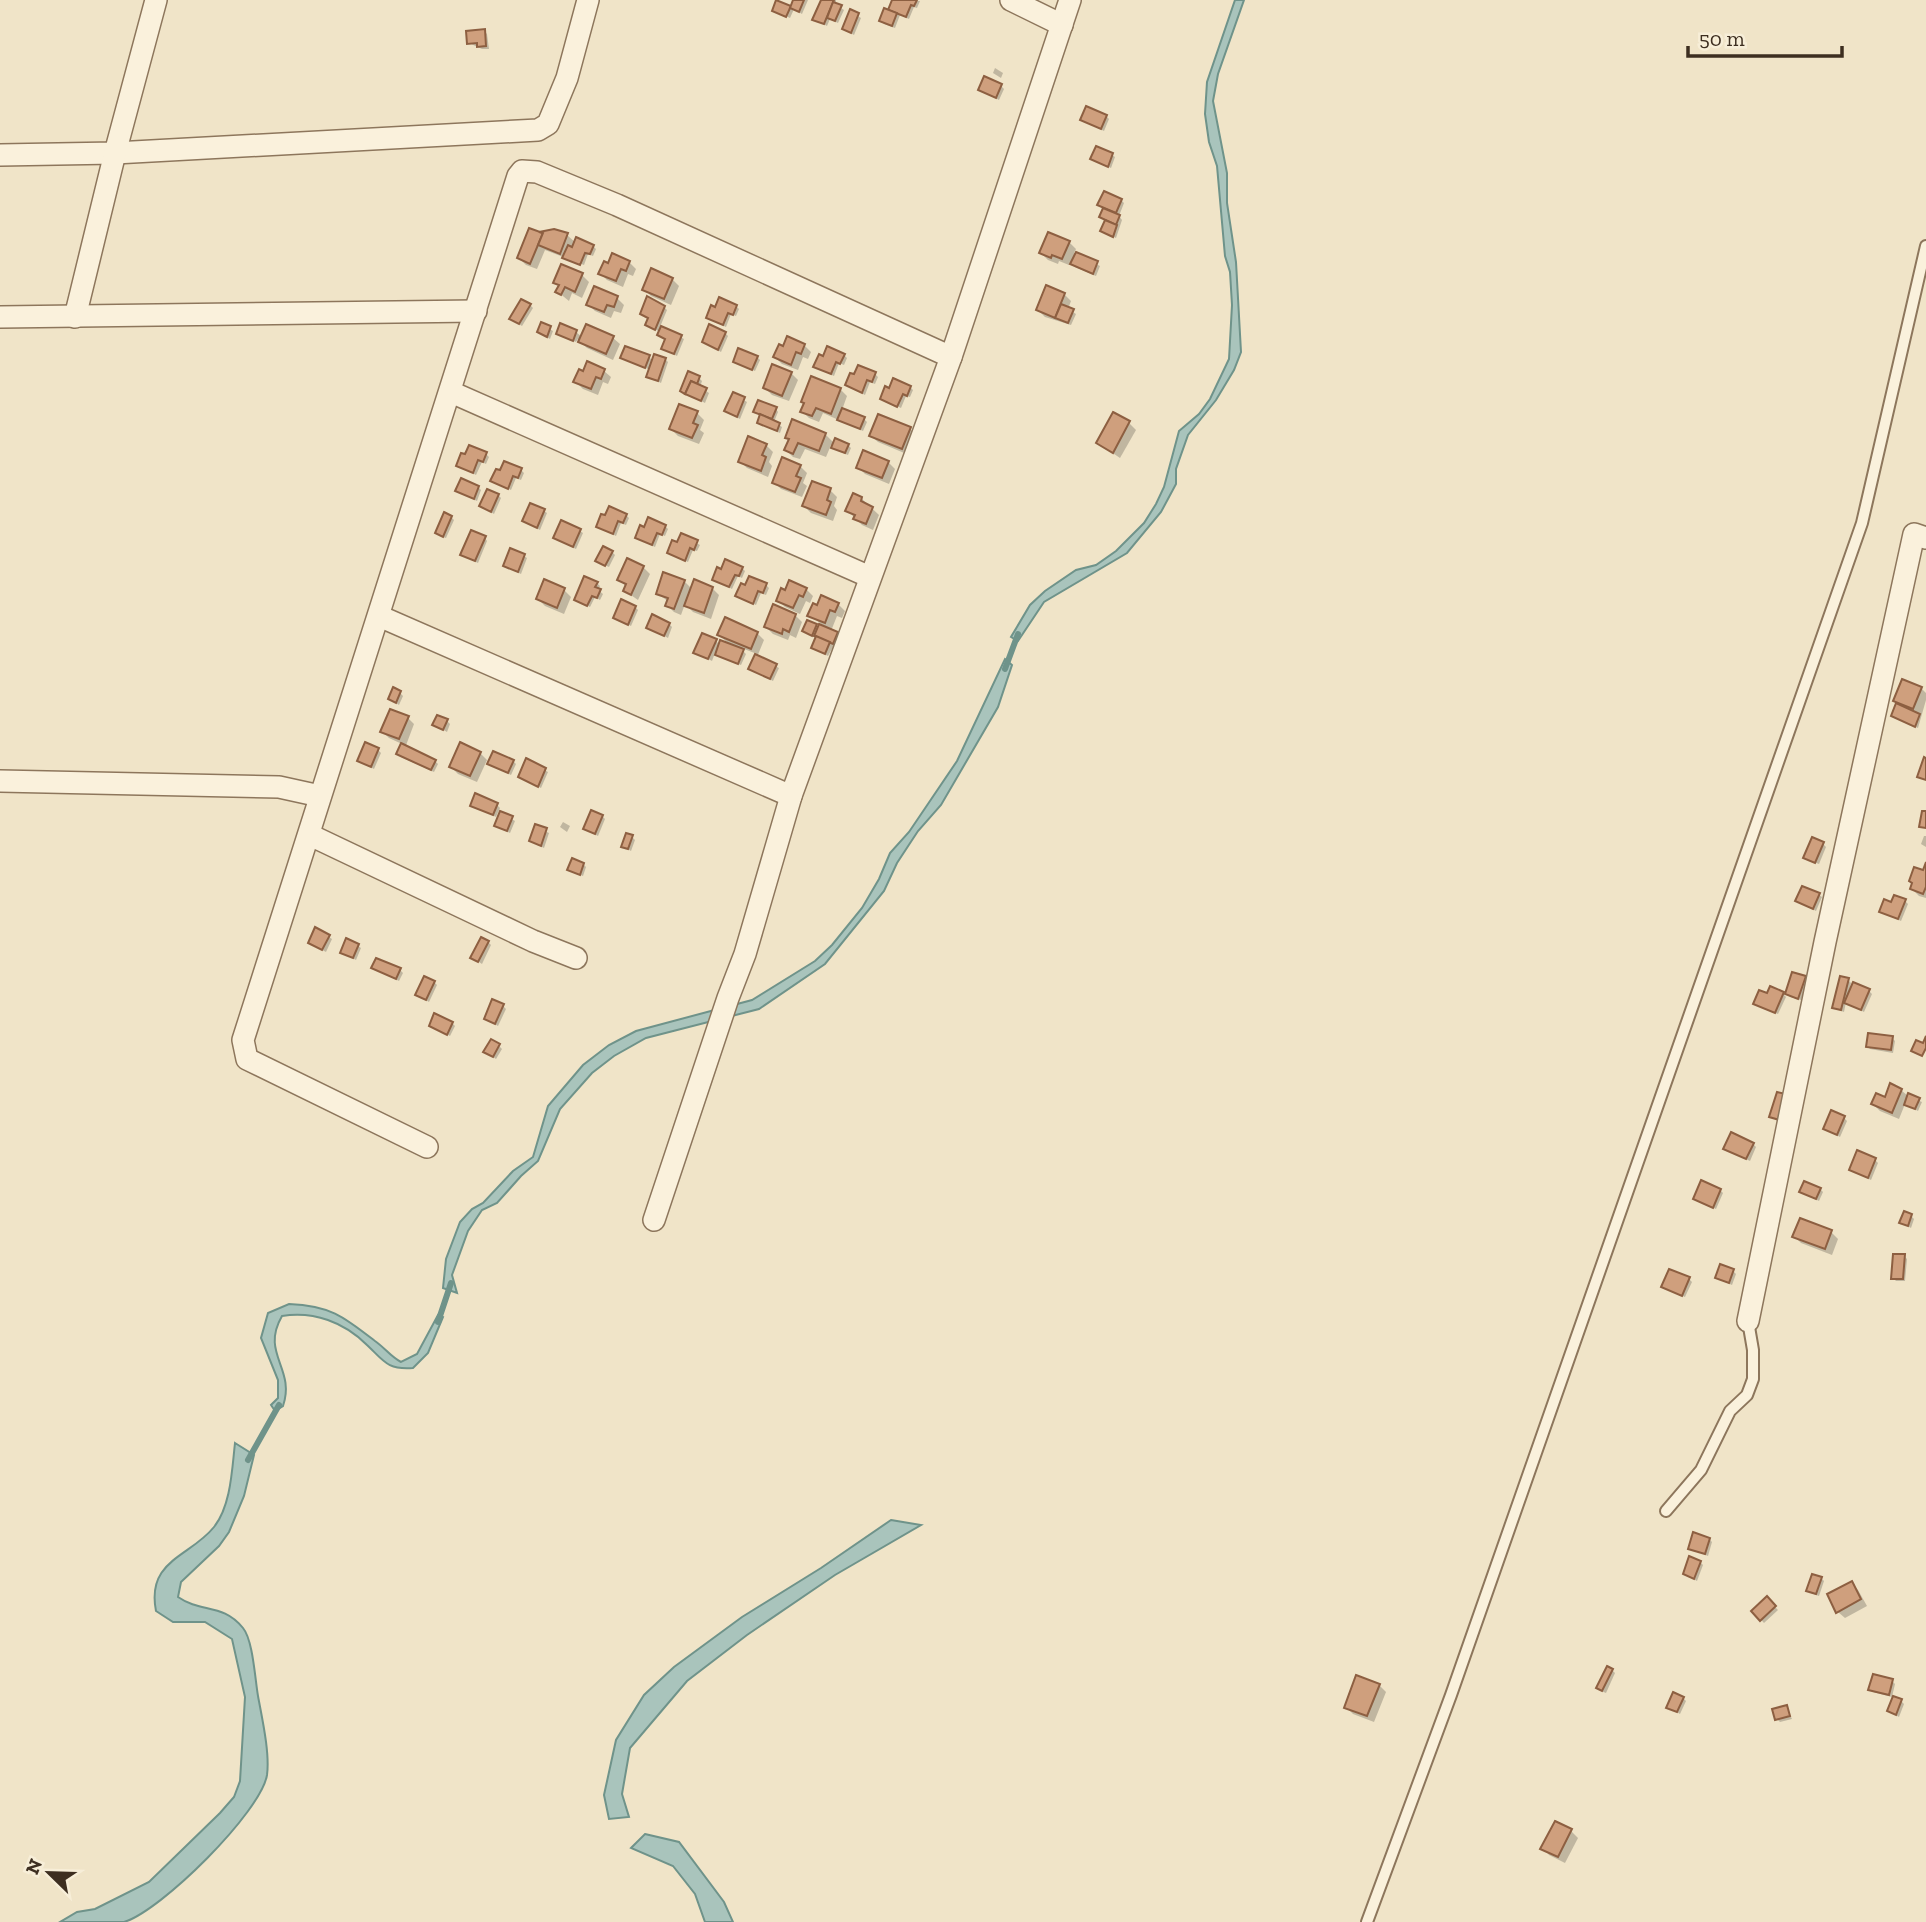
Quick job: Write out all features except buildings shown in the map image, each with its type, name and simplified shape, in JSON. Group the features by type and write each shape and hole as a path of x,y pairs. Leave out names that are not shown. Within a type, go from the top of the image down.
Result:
{"street":[{"path":"75,317 156,0"},
{"path":"0,155 115,153 538,130 548,124 567,78 588,0"},
{"path":"1011,0 1062,25"},
{"path":"654,1220 745,954 791,796 951,357 1070,0"},
{"path":"427,1147 247,1059 243,1040 451,392 515,183 522,171 529,170 617,205 951,357"},
{"path":"0,317 476,311"},
{"path":"451,392 870,577"},
{"path":"1748,1321 1825,942 1914,534 1926,538"},
{"path":"379,616 791,796"},
{"path":"0,781 279,787 320,796"},
{"path":"310,835 533,941 576,958"}],"lane":[{"path":"1367,1922 1456,1682 1862,523 1926,246"},
{"path":"1666,1511 1702,1470 1730,1411 1746,1395 1753,1379 1753,1350 1748,1321"}],"water":[{"path":"1235,0 1244,0 1218,74 1213,101 1227,173 1227,203 1236,262 1241,352 1234,370 1216,400 1188,435 1176,469 1176,484 1161,512 1127,553 1044,602 1018,641 1011,637 1030,605 1076,570 1096,565 1116,551 1144,523 1164,487 1179,431 1199,414 1210,399 1229,359 1232,305 1230,272 1225,256 1217,166 1209,142 1205,114 1207,82"},
{"path":"1005,659 1012,665 998,707 941,805 918,831 897,863 884,891 825,964 759,1009 646,1038 614,1056 592,1073 560,1109 538,1161 497,1203 482,1210 468,1231 452,1275 457,1293 443,1288 446,1259 460,1222 472,1209 483,1203 513,1171 533,1157 548,1106 583,1065 609,1045 636,1031 752,1000 815,961 832,945 862,908 890,853 909,832 957,761"},
{"path":"289,1304 316,1307 336,1314 401,1362 417,1354 438,1315 443,1317 428,1353 413,1368 397,1368 338,1324 306,1315 282,1316 276,1329 275,1341 286,1393 283,1406 275,1411 271,1405 278,1398 278,1380 261,1338 268,1313"},
{"path":"235,1443 254,1455 244,1496 229,1532 219,1546 181,1582 178,1597 228,1615 246,1634 265,1736 267,1775 261,1791 229,1835 161,1900 124,1922 60,1922 77,1912 95,1909 149,1882 220,1813 234,1797 240,1781 245,1697 232,1639 205,1622 173,1622 156,1611 155,1594 157,1581 164,1570 204,1537 220,1518 230,1487"},
{"path":"891,1520 921,1525 835,1575 747,1635 687,1681 630,1748 622,1794 629,1817 609,1819 604,1795 616,1740 644,1695 674,1667 742,1617"},
{"path":"645,1834 679,1842 724,1902 733,1922 705,1922 695,1894 673,1866 631,1848"}],"waterway":[{"path":"1005,669 1018,634"},
{"path":"438,1322 451,1283"},
{"path":"248,1460 279,1405"}]}
